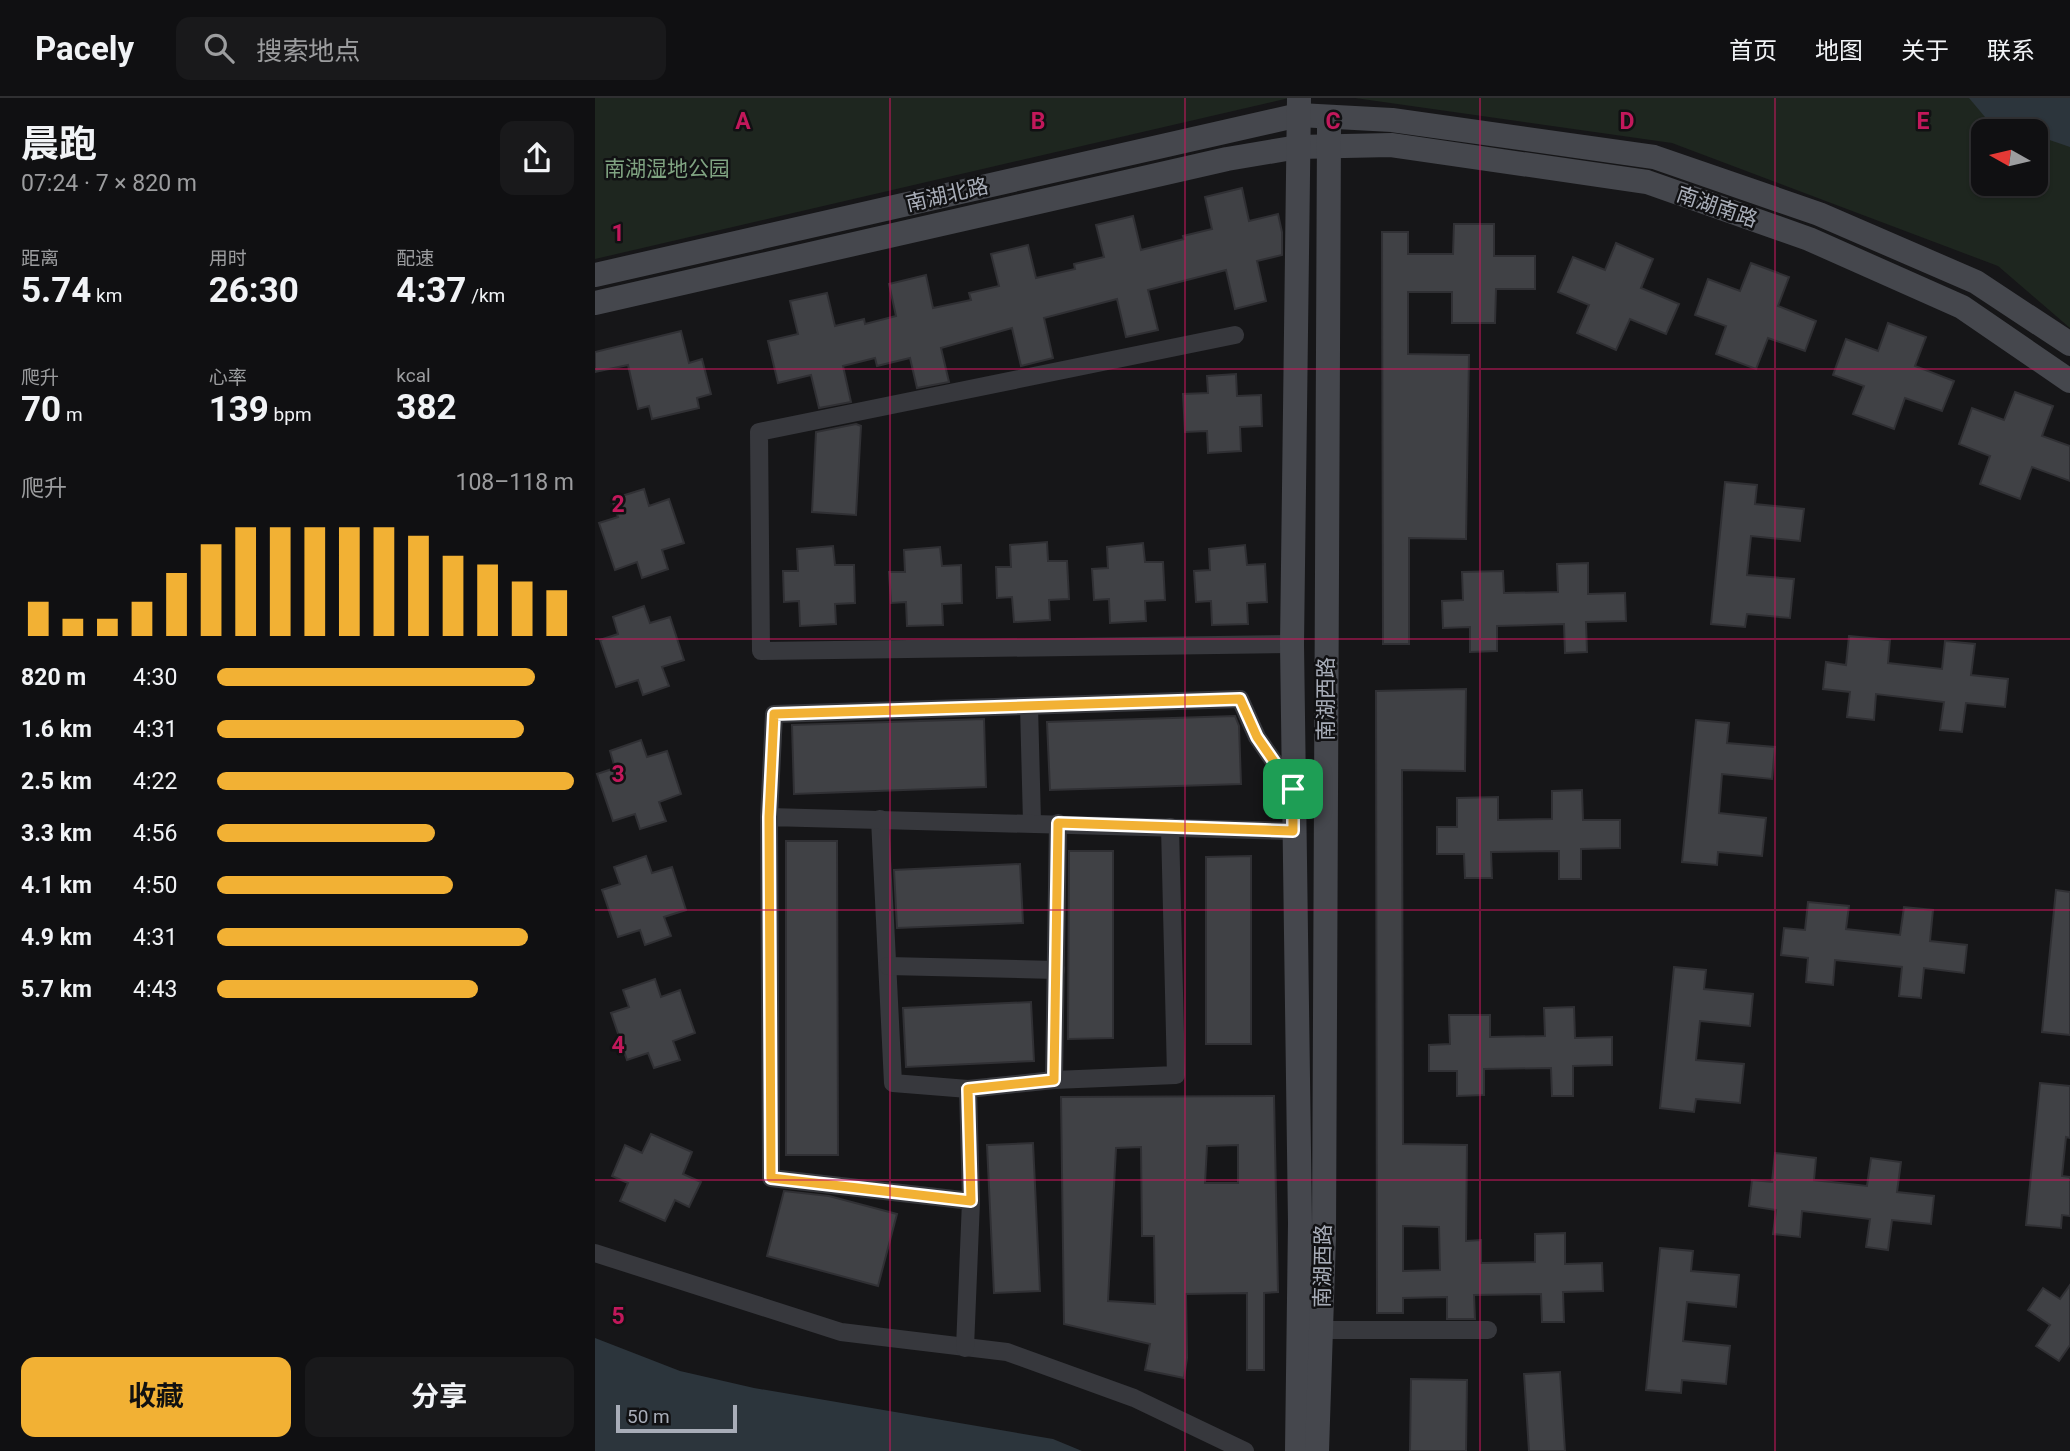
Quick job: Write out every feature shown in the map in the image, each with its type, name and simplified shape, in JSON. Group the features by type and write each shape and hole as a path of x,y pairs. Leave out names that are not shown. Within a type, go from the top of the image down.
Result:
{"main road":[{"name":"南湖南路","path":"1299,107 1329,106 1392,120 1654,158 1819,214 1976,282 2070,344"},
{"name":"南湖西路","path":"1317,1451 1321,1329 1329,106"},
{"name":"南湖西路","path":"1297,1451 1300,1223 1292,644 1299,107"},
{"name":"南湖北路","path":"595,275 1299,107"},
{"name":"南湖南路","path":"1298,147 1391,145 1647,182 1809,239 1962,307 2070,381"},
{"name":"南湖北路","path":"595,303 1227,159 1298,147"}],"street":[{"path":"1235,335 759,432 761,651 1292,644"},
{"path":"971,1201 771,1178 769,817 774,714 1240,699 1257,737 1293,789"},
{"path":"1029,706 1032,822"},
{"path":"769,817 1293,831"},
{"path":"880,819 893,1083 968,1089 1054,1080 1176,1075 1170,827"},
{"path":"1054,1080 1058,823"},
{"path":"888,965 1056,970"},
{"path":"965,1348 971,1201 968,1089"},
{"path":"595,1253 841,1332 1007,1352 1134,1398 1245,1451"},
{"path":"1321,1329 1488,1330"}],"green space":[{"name":"南湖湿地公园","path":"595,98 1289,98 595,259"},
{"path":"1355,98 2070,98 2070,328 1998,266 1672,143"}],"shaded area":[{"path":"1969,98 2070,98 2070,147 2048,139 2048,119 1985,117"},
{"path":"595,1338 680,1371 754,1388 1053,1439 1082,1451 595,1451"}],"building":[{"path":"1242,188 1249,221 1278,214 1282,232 1282,255 1257,261 1266,301 1235,309 1226,270 1148,290 1158,330 1126,337 1117,299 1044,318 1053,358 1021,366 1012,328 941,348 949,382 917,388 910,358 877,366 875,358 843,366 851,402 819,408 811,375 778,383 768,341 798,334 790,301 827,293 835,326 864,319 865,324 896,316 889,284 926,275 933,308 971,300 969,293 999,286 991,254 1028,245 1036,278 1075,269 1074,264 1104,257 1096,225 1133,216 1141,250 1212,229 1205,197"},
{"path":"1454,224 1494,224 1494,256 1535,256 1535,289 1496,289 1495,323 1452,323 1452,292 1408,292 1408,354 1469,355 1466,539 1409,538 1409,644 1383,644 1382,232 1408,232 1408,254 1453,254"},
{"path":"1616,243 1653,259 1641,288 1679,304 1666,334 1630,319 1616,350 1577,333 1589,305 1558,292 1573,257 1605,270"},
{"path":"1751,263 1789,277 1778,306 1816,321 1805,351 1768,338 1756,369 1716,354 1726,326 1695,315 1708,279 1740,291"},
{"path":"1888,323 1926,337 1915,366 1954,381 1942,411 1905,398 1894,429 1853,414 1864,386 1833,375 1846,339 1878,351"},
{"path":"681,331 689,363 702,359 711,394 697,398 699,408 652,419 649,406 638,409 628,365 595,372 595,352"},
{"path":"1236,374 1237,396 1261,395 1262,426 1240,427 1241,451 1208,453 1207,431 1185,432 1183,394 1208,393 1207,376"},
{"path":"2015,392 2053,406 2042,436 2070,446 2070,481 2032,467 2020,499 1980,484 1990,456 1959,444 1972,408 2004,420"},
{"path":"856,424 861,426 856,515 812,512 816,432"},
{"path":"1725,482 1757,485 1755,504 1804,509 1800,541 1751,536 1747,575 1794,579 1790,618 1747,614 1745,627 1711,624"},
{"path":"644,489 649,506 669,499 684,543 662,550 668,569 642,578 637,562 615,570 599,523 618,517 612,499"},
{"path":"1047,542 1048,561 1067,561 1069,599 1049,600 1050,620 1014,622 1012,597 997,598 996,567 1011,567 1010,545"},
{"path":"1143,543 1145,562 1163,562 1165,600 1145,601 1146,621 1110,623 1109,599 1094,600 1092,569 1108,568 1107,547"},
{"path":"1245,545 1247,565 1265,564 1267,602 1247,603 1248,624 1212,625 1211,601 1196,602 1194,571 1210,570 1209,549"},
{"path":"833,546 835,565 854,565 855,603 835,604 836,624 800,626 799,601 784,602 783,571 798,571 797,549"},
{"path":"940,547 942,566 961,565 962,603 942,604 943,625 907,626 906,602 891,603 889,572 905,572 904,550"},
{"path":"1588,563 1588,594 1625,593 1626,621 1586,622 1587,652 1565,653 1564,624 1497,626 1497,651 1470,652 1470,627 1443,628 1442,601 1463,600 1462,572 1503,571 1504,593 1558,592 1557,564"},
{"path":"644,606 650,623 670,617 684,660 662,667 669,686 643,695 638,680 616,687 600,640 618,634 613,617"},
{"path":"1849,636 1890,640 1888,663 1942,669 1945,641 1975,644 1971,675 2008,679 2005,707 1966,703 1962,732 1940,730 1944,702 1876,694 1874,720 1847,717 1850,692 1823,689 1826,662 1846,665"},
{"path":"1466,689 1465,771 1402,770 1403,1144 1467,1145 1466,1241 1481,1240 1481,1263 1535,1262 1535,1234 1565,1233 1565,1264 1602,1263 1603,1291 1563,1292 1564,1322 1542,1322 1541,1294 1474,1295 1475,1319 1447,1319 1447,1297 1403,1298 1403,1313 1377,1313 1376,691","holes":["1403,1226 1439,1227 1440,1270 1403,1271"]},
{"path":"1235,716 1239,726 1241,784 1050,790 1047,722"},
{"path":"984,719 986,787 794,794 792,725"},
{"path":"1696,720 1729,723 1727,743 1775,747 1772,779 1722,774 1719,813 1766,818 1762,856 1718,852 1717,865 1682,862"},
{"path":"641,740 647,757 667,751 681,794 659,802 666,821 640,829 635,814 613,821 597,774 615,768 610,751"},
{"path":"1582,790 1583,820 1620,820 1620,848 1581,849 1581,879 1559,879 1559,851 1491,852 1492,878 1465,878 1464,854 1437,854 1437,827 1457,827 1457,798 1498,797 1498,820 1552,819 1552,791"},
{"path":"786,841 837,841 838,1155 786,1155"},
{"path":"1069,851 1113,851 1113,1038 1068,1039"},
{"path":"646,856 652,873 672,867 686,910 664,917 671,936 645,945 640,930 618,937 602,890 620,884 614,867"},
{"path":"1251,856 1251,1044 1206,1044 1206,857"},
{"path":"1020,864 1023,923 897,928 894,870"},
{"path":"2056,890 2070,892 2070,1035 2042,1032"},
{"path":"1808,902 1849,906 1846,929 1900,935 1904,907 1933,910 1930,941 1967,945 1964,973 1924,968 1921,998 1899,996 1902,967 1835,960 1833,985 1806,982 1808,958 1781,955 1784,928 1805,930"},
{"path":"1674,967 1706,970 1704,989 1753,994 1750,1026 1700,1021 1696,1060 1744,1064 1740,1103 1696,1099 1694,1112 1660,1108"},
{"path":"655,979 661,997 680,990 695,1033 673,1041 680,1060 654,1068 648,1053 627,1060 611,1013 629,1007 623,990"},
{"path":"1031,1002 1034,1061 906,1067 903,1008"},
{"path":"1574,1007 1575,1038 1612,1037 1612,1065 1573,1066 1573,1096 1552,1096 1551,1068 1484,1069 1484,1095 1457,1096 1457,1071 1429,1071 1429,1045 1450,1044 1449,1015 1490,1015 1490,1037 1545,1036 1544,1008"},
{"path":"2040,1083 2070,1086 2070,1138 2066,1137 2062,1176 2070,1177 2070,1216 2062,1215 2061,1228 2026,1225"},
{"path":"1274,1096 1278,1292 1264,1293 1264,1370 1247,1370 1247,1293 1186,1294 1187,1358 1184,1378 1145,1370 1150,1344 1064,1324 1061,1097","holes":["1238,1145 1238,1183 1205,1183 1207,1146","1141,1147 1142,1236 1154,1236 1155,1304 1108,1301 1116,1148"]},
{"path":"651,1134 692,1152 683,1174 701,1182 689,1207 675,1200 665,1221 620,1201 628,1183 612,1176 625,1145 642,1153"},
{"path":"1033,1143 1040,1291 994,1293 987,1145"},
{"path":"1775,1153 1816,1158 1814,1180 1867,1186 1871,1158 1901,1162 1897,1192 1934,1196 1931,1224 1892,1220 1888,1250 1866,1247 1870,1219 1802,1211 1800,1237 1773,1234 1776,1210 1749,1206 1752,1180 1772,1182"},
{"path":"784,1191 829,1196 897,1214 878,1286 767,1256"},
{"path":"1660,1248 1693,1251 1691,1271 1739,1275 1736,1307 1687,1302 1683,1341 1730,1346 1726,1384 1682,1380 1681,1393 1646,1390"},
{"path":"2070,1285 2070,1345 2059,1361 2036,1346 2050,1325 2028,1310 2043,1288 2060,1299"},
{"path":"1560,1372 1565,1451 1529,1451 1524,1374"},
{"path":"1411,1379 1467,1380 1466,1451 1410,1451"}],"route":[{"path":"1240,699 1257,737 1293,789 1293,831 1058,823 1054,1080 968,1089 971,1201 771,1178 769,817 774,714 1240,699"}]}
